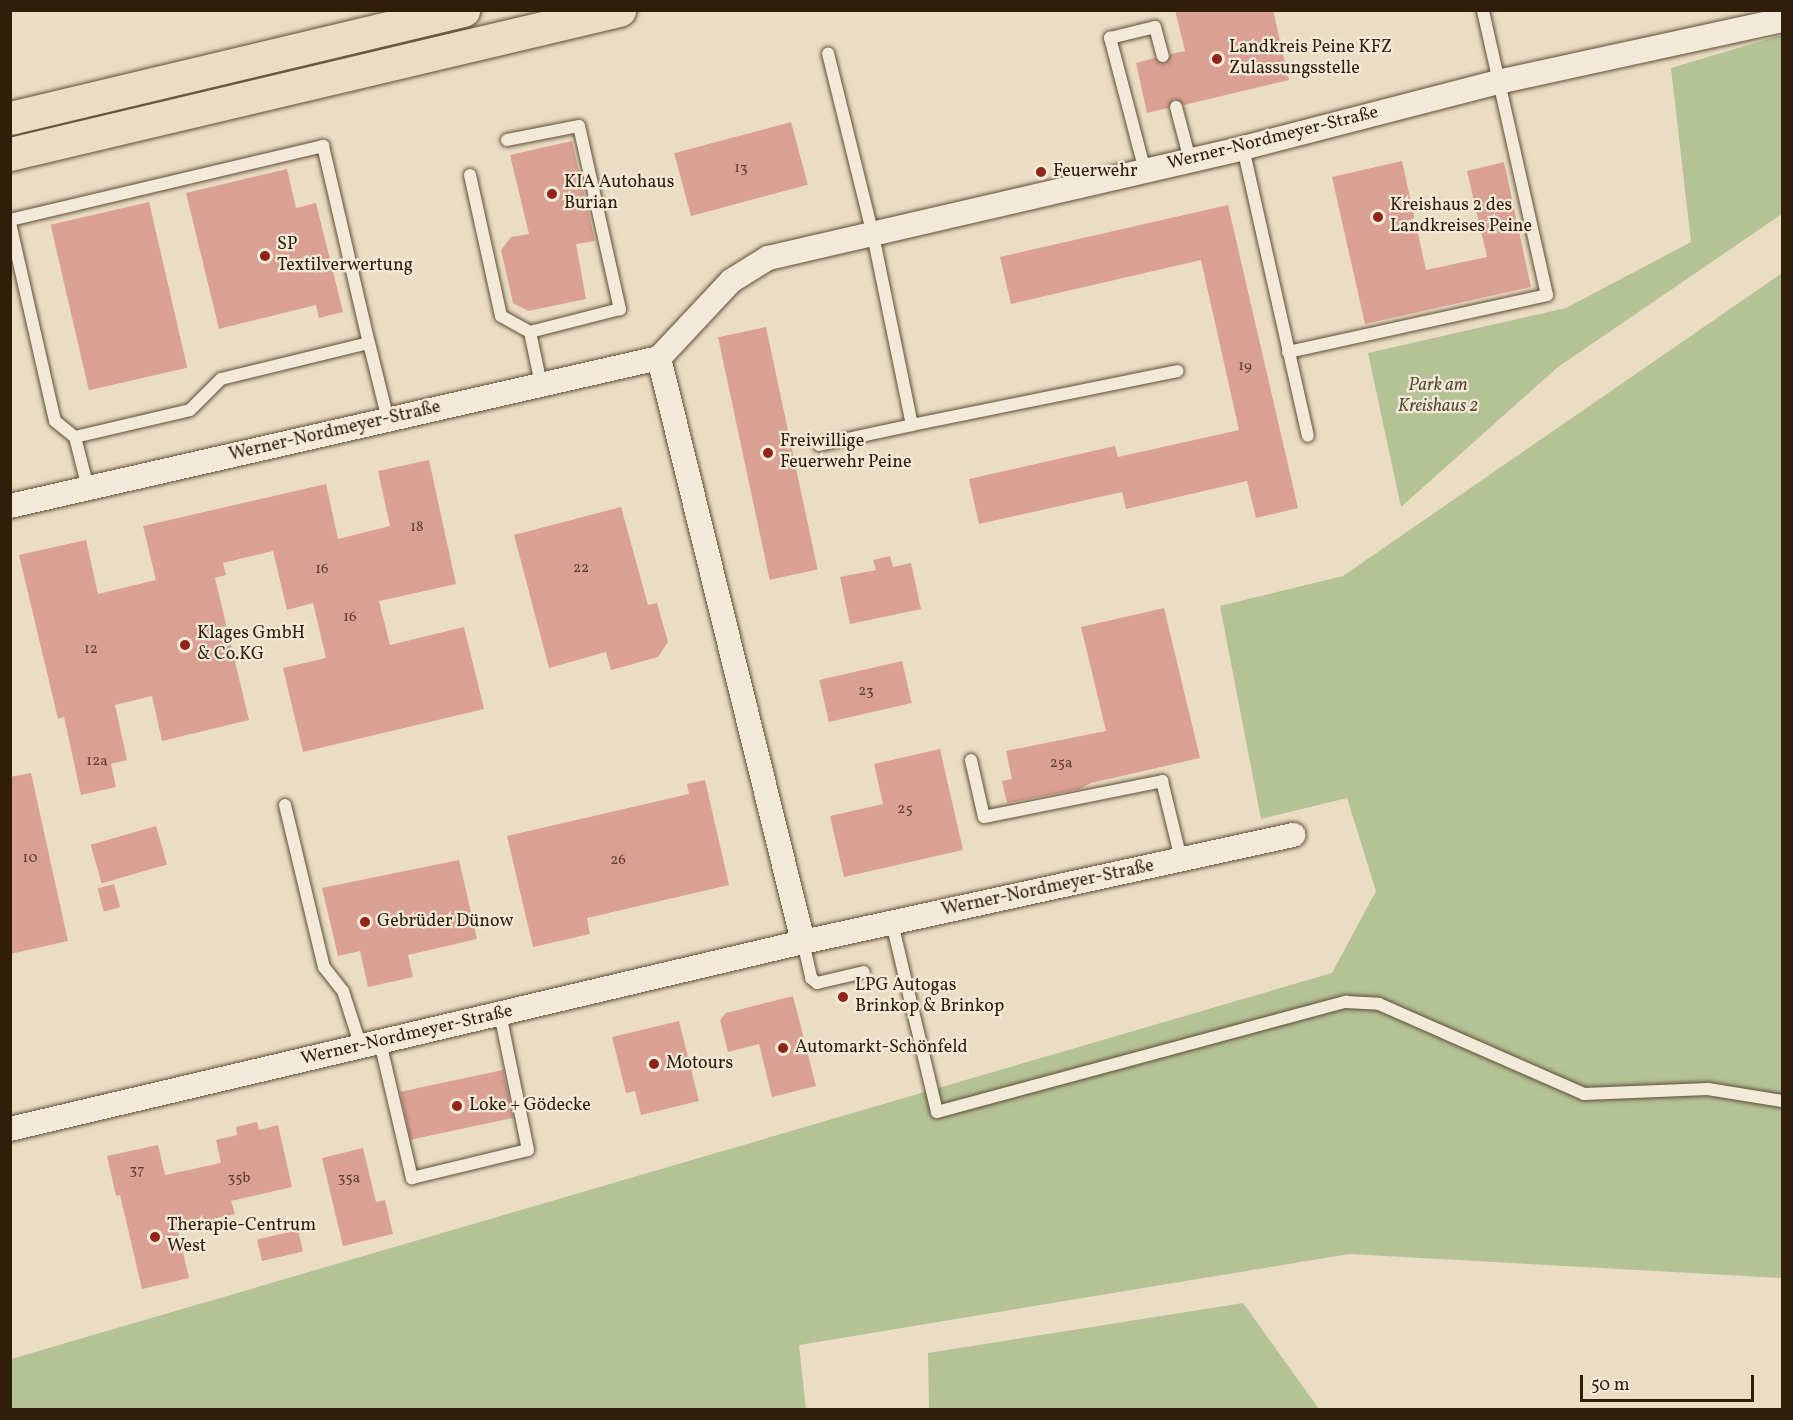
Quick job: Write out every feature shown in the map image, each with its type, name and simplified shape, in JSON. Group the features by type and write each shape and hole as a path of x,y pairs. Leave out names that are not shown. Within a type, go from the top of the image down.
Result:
{"highway":[{"path":"10,118 463,10"},
{"path":"10,154 619,10"}],"street":[{"name":"Werner-Nordmeyer-Straße","path":"10,506 659,358 732,281 768,258 873,236 1243,148 1498,82 1782,20"},
{"path":"659,358 803,942"},
{"name":"Werner-Nordmeyer-Straße","path":"10,1130 803,942 1293,835"}],"lane":[{"path":"1288,352 1547,295 1483,10"},
{"path":"1145,171 1110,38 1155,27 1163,56"},
{"path":"828,53 873,236 912,426"},
{"path":"1176,106 1190,160"},
{"path":"470,175 501,316 530,332 620,309 579,126 507,140"},
{"path":"88,488 75,437 55,421 10,221 323,146 388,420"},
{"path":"1243,148 1308,436"},
{"path":"530,332 542,384"},
{"path":"75,437 190,410 221,379 369,343"},
{"path":"819,445 1178,371"},
{"path":"971,760 984,817 1162,781 1181,860"},
{"path":"285,805 324,966 343,991 370,1044 412,1178 528,1150 500,1014"},
{"path":"892,923 937,1112 1346,1002 1379,1004 1584,1094 1708,1089 1782,1101"},
{"path":"803,942 811,978 817,983 864,972"}],"green space":[{"name":"Park am Kreishaus 2","path":"1782,35 1782,214 1558,367 1401,507 1368,353 1566,308 1691,242 1671,68"},
{"path":"1782,273 1782,1278 1349,1254 799,1345 806,1409 11,1410 11,1359 1332,973 1376,891 1347,798 1261,819 1220,606 1343,576"},
{"path":"1243,1303 1319,1409 929,1409 928,1353"}],"building":[{"name":"Landkreis Peine KFZ Zulassungsstelle","path":"1175,10 1273,10 1289,80 1184,105 1174,99 1168,108 1147,113 1136,63 1155,58 1165,64 1171,54 1185,51"},
{"path":"791,122 808,185 691,216 674,153"},
{"name":"KIA Autohaus Burian","path":"572,141 595,241 576,244 586,299 528,311 513,303 501,250 511,237 529,234 510,155"},
{"name":"Kreishaus 2 des Landkreises Peine","path":"1402,161 1426,270 1487,257 1467,171 1504,162 1531,287 1365,324 1332,177"},
{"name":"SP Textilverwertung","path":"287,169 296,208 316,203 343,312 319,318 316,305 219,329 186,193"},
{"path":"149,202 187,368 89,390 51,225"},
{"path":"1228,205 1298,508 1256,518 1247,481 1126,509 1122,492 979,524 969,479 1115,446 1118,457 1239,430 1201,260 1011,304 1000,257"},
{"name":"Freiwillige Feuerwehr Peine","path":"766,327 818,570 770,580 718,337"},
{"path":"429,460 456,584 379,601 390,645 464,627 484,709 303,752 283,668 326,658 313,603 287,610 273,551 223,563 226,575 215,578 249,720 162,741 152,696 115,705 127,760 111,764 116,787 81,795 64,717 58,719 19,555 86,540 98,594 156,580 143,526 326,484 338,539 390,526 378,471"},
{"path":"621,507 648,605 657,603 668,642 658,657 611,670 606,652 549,668 514,535"},
{"path":"890,556 893,567 911,563 921,609 850,624 840,577 876,570 873,560"},
{"path":"1164,608 1200,758 1091,783 1080,789 1007,803 1002,781 1012,779 1006,751 1106,731 1081,627"},
{"path":"902,661 912,703 829,722 819,680"},
{"path":"940,749 963,850 844,877 830,816 883,804 874,764"},
{"path":"31,773 68,941 10,954 10,777"},
{"path":"705,780 729,885 587,918 590,934 533,947 507,836 689,794 687,784"},
{"path":"156,826 167,864 102,883 91,845"},
{"path":"459,860 477,939 408,955 413,977 368,987 360,951 338,956 322,888"},
{"path":"114,884 120,907 104,912 98,888"},
{"name":"Automarkt-Schönfeld","path":"793,996 816,1086 772,1097 759,1044 728,1052 720,1020 726,1013"},
{"name":"Motours","path":"679,1021 699,1101 641,1115 635,1091 626,1093 612,1037"},
{"name":"Loke + Gödecke","path":"503,1070 513,1118 410,1140 400,1092"},
{"path":"257,1122 259,1130 278,1125 292,1187 231,1201 235,1214 177,1227 189,1278 142,1289 120,1195 116,1196 107,1156 158,1145 165,1175 221,1163 216,1140 237,1135 236,1127"},
{"path":"363,1148 376,1202 385,1200 393,1234 343,1246 322,1158"},
{"path":"298,1230 303,1251 262,1261 257,1239"}],"place":[{"name":"Landkreis Peine KFZ Zulassungsstelle","path":"1217,59"},
{"name":"Feuerwehr","path":"1041,172"},
{"name":"KIA Autohaus Burian","path":"552,194"},
{"name":"Kreishaus 2 des Landkreises Peine","path":"1378,217"},
{"name":"SP Textilverwertung","path":"265,256"},
{"name":"Freiwillige Feuerwehr Peine","path":"768,453"},
{"name":"Klages GmbH & Co.KG","path":"185,645"},
{"name":"Gebrüder Dünow","path":"365,922"},
{"name":"LPG Autogas Brinkop & Brinkop","path":"843,997"},
{"name":"Automarkt-Schönfeld","path":"783,1048"},
{"name":"Motours","path":"654,1064"},
{"name":"Loke + Gödecke","path":"457,1106"},
{"name":"Therapie-Centrum West","path":"155,1237"}]}
